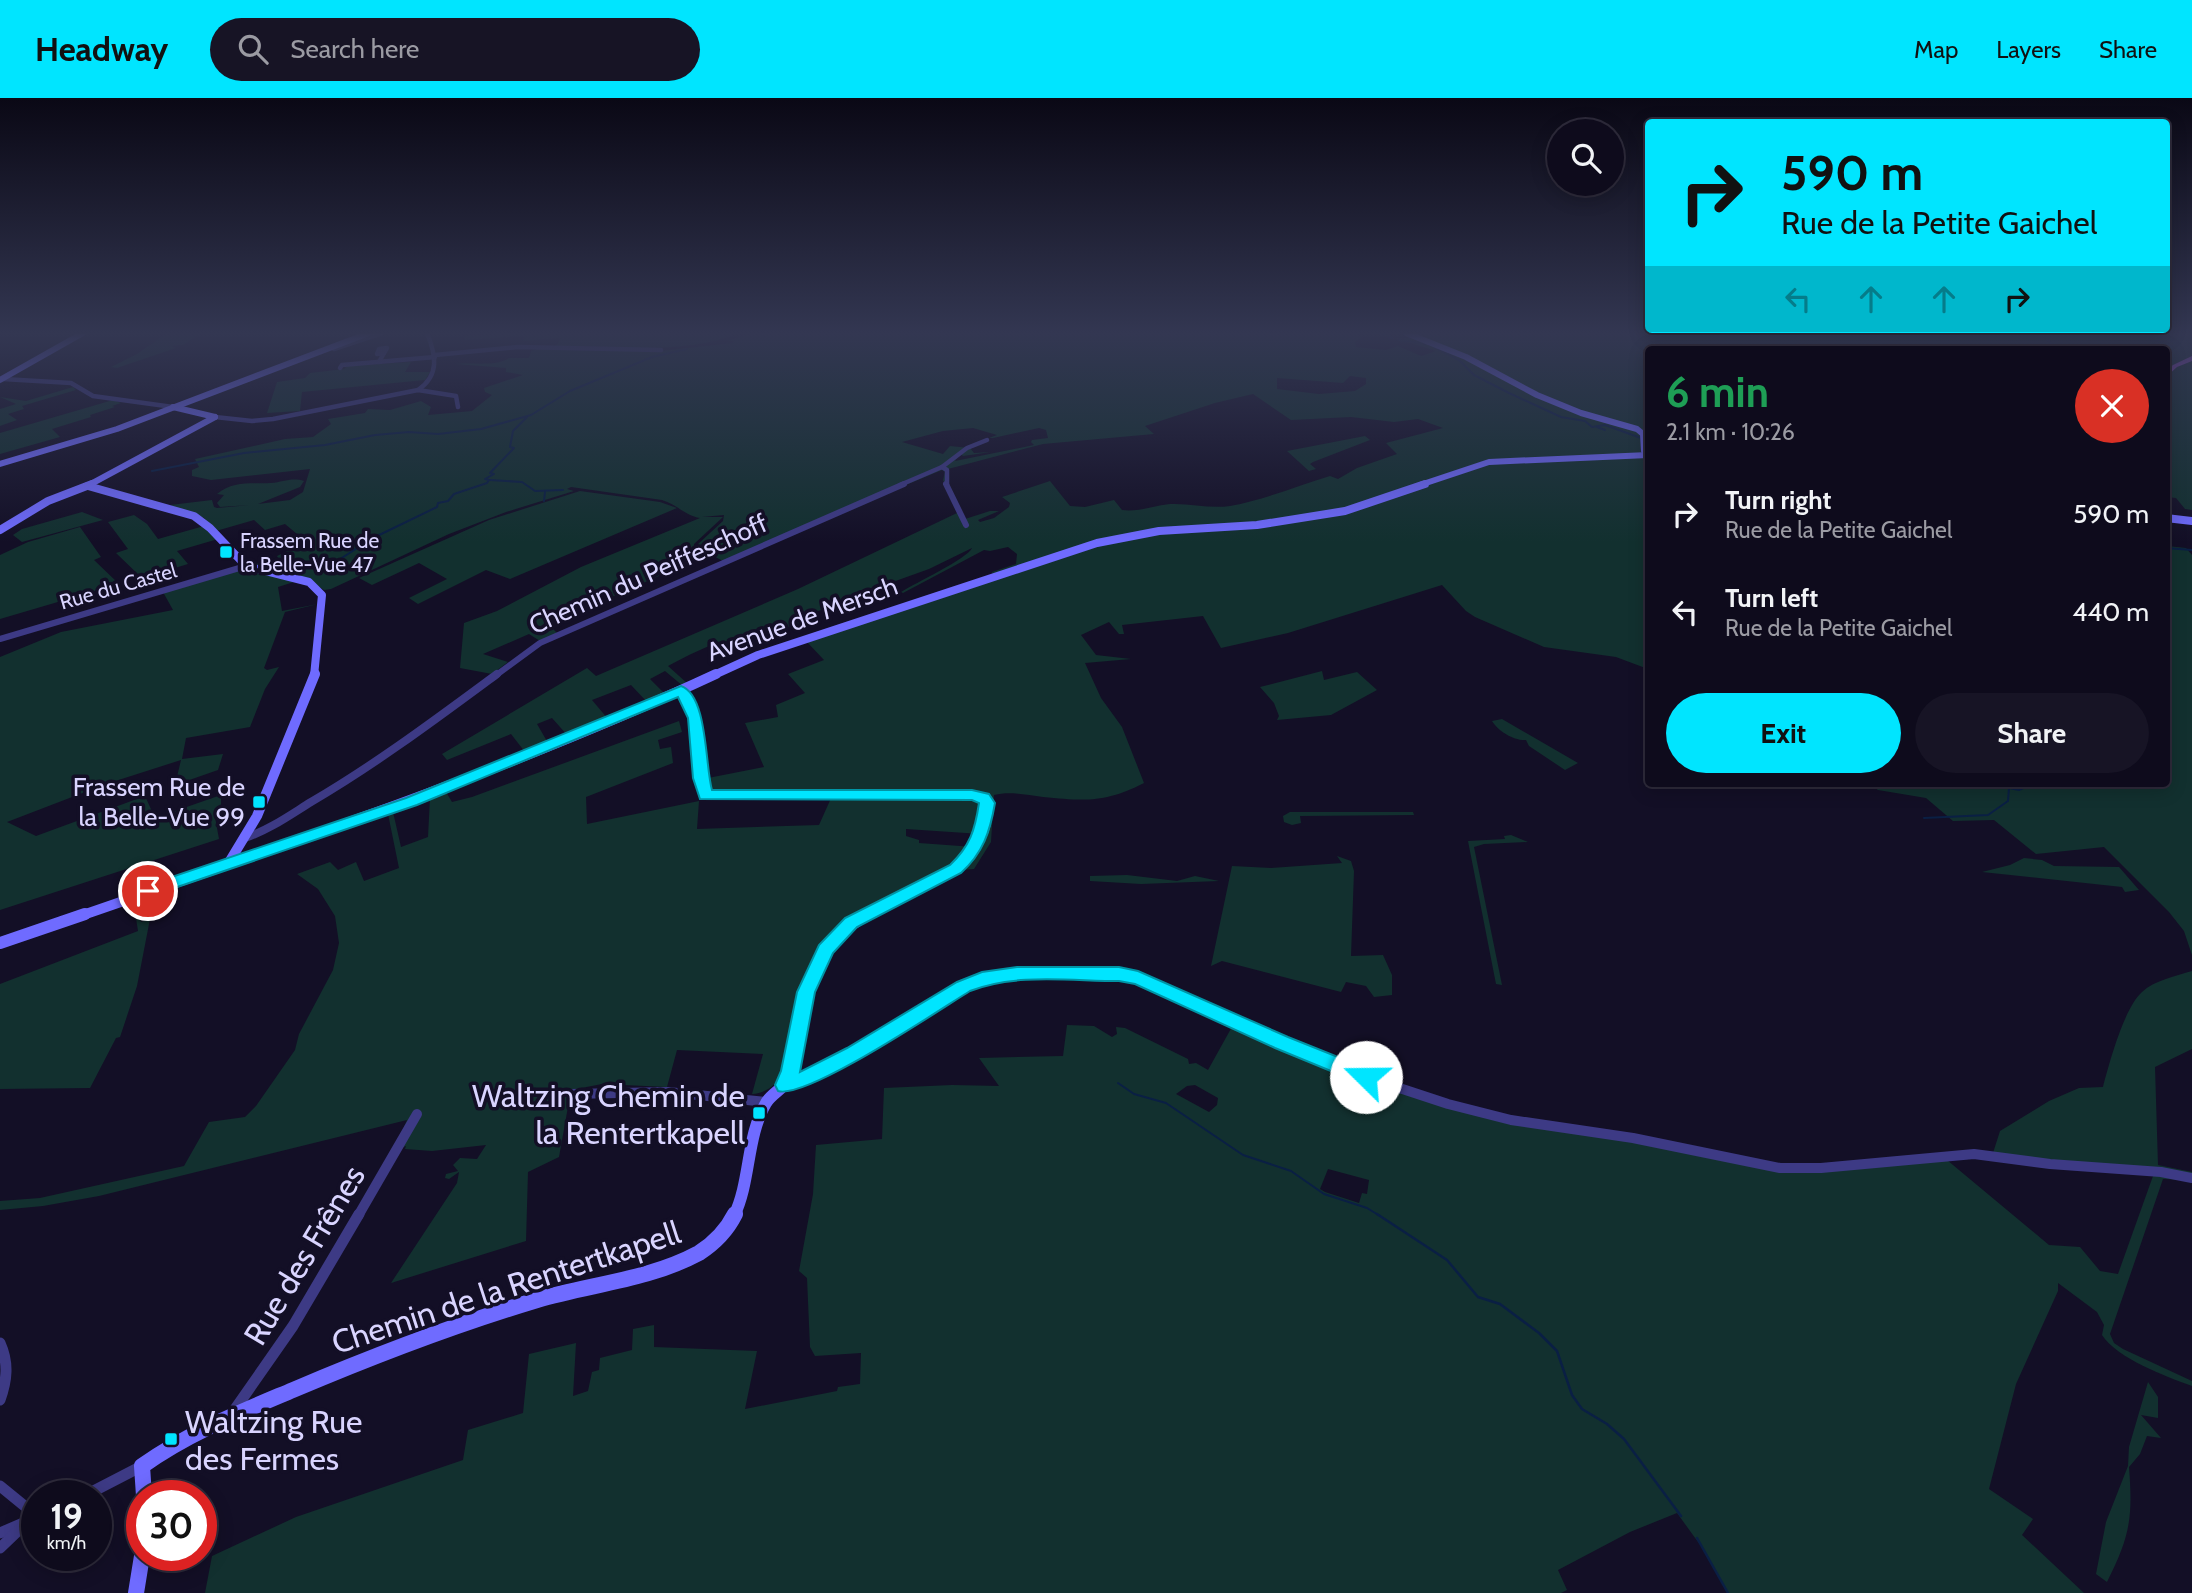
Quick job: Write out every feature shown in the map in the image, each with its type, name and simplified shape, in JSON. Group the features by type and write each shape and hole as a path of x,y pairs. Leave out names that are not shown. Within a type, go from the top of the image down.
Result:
{"street":[{"path":"142,403 215,417 252,421 354,403"},
{"path":"0,464 95,436 184,403"},
{"path":"458,407 459,403"},
{"path":"1557,403 1637,429 1644,438 1645,452"},
{"path":"0,530 48,501 88,486 215,417"},
{"name":"Chemin du Peiffeschoff","path":"245,838 303,807 401,745 540,643 942,467 967,448 987,440"},
{"name":"Avenue de Mersch","path":"0,943 412,802 681,691 735,664 1108,540 1176,530 1256,525 1345,511 1489,462 1645,455"},
{"path":"942,467 947,470 946,484 965,525"},
{"path":"88,486 194,516 210,528 246,566 309,582 317,587 321,595 316,671 268,792 245,838 228,864"},
{"path":"2170,518 2192,521"},
{"name":"Rue du Castel","path":"0,639 246,566"},
{"path":"681,691 695,718 705,795 972,795 984,797 987,803 982,834 968,857 955,869 851,923 826,950 806,992 785,1085"},
{"name":"Chemin de la Rentertkapell","path":"142,1466 166,1449 228,1418 379,1353 538,1300 654,1272 699,1252 717,1239 732,1220 741,1201 754,1135 766,1102 785,1085 854,1053 928,1006 982,979 1017,974 1119,974 1157,985 1281,1043 1366,1077 1448,1104 1511,1120 1633,1138 1780,1168 1821,1168 1974,1154 2050,1164 2132,1169 2192,1178"},
{"path":"570,1094 644,1090 723,1094 766,1102"},
{"name":"Rue des Frênes","path":"228,1418 258,1381 306,1305 400,1148 417,1114"},
{"path":"0,1343 6,1354 8,1367 0,1400"},
{"path":"112,1482 142,1466 143,1480"},
{"path":"0,1486 21,1503"},
{"path":"0,1533 21,1524"},
{"path":"0,1548 21,1529"},
{"path":"136,1593 140,1571"}],"green space":[{"path":"13,403 33,403 8,414 17,420 0,426 0,409 16,404"},
{"path":"104,403 121,403 90,415 91,417 52,429 60,437 0,454 0,433"},
{"path":"270,403 301,403 300,411 267,413"},
{"path":"424,403 431,407 428,415 472,411 482,403 1216,403 1145,426 1154,434 1043,444 948,469 949,484 965,519 999,511 978,520 980,522 994,518 1009,507 1010,503 1002,497 1050,481 1070,506 1085,507 1114,500 1122,510 1140,510 1170,504 1230,506 1268,497 1330,476 1338,479 1357,468 1397,454 1386,443 1443,428 1418,419 1394,422 1351,417 1291,420 1266,403 1645,403 1645,668 1616,657 1544,647 1475,617 1442,585 1288,633 1221,648 1203,616 1122,625 1124,634 1119,634 1109,622 1081,635 1096,655 1131,659 1085,663 1101,698 1122,727 1144,783 1118,794 1095,799 1012,793 994,795 991,842 974,869 961,870 853,926 817,976 786,1071 768,1089 752,1094 763,1054 677,1050 667,1087 602,1084 571,1090 559,1157 528,1172 526,1241 391,1283 457,1183 459,1172 449,1179 445,1178 446,1174 458,1171 453,1165 460,1158 477,1159 486,1145 432,1151 405,1149 406,1146 393,1152 407,1120 99,1196 0,1210 0,1201 40,1198 184,1166 209,1122 245,1117 256,1106 295,1050 299,1034 333,970 339,943 335,916 318,889 297,874 330,862 338,870 356,862 364,881 399,868 388,814 393,812 401,847 428,837 430,798 446,792 452,802 472,797 679,721 682,732 658,740 660,749 671,747 673,763 586,797 587,824 699,801 697,829 819,825 832,796 721,794 706,789 703,779 764,767 745,723 778,717 776,705 805,693 788,674 824,660 807,642 993,576 992,572 1016,564 1017,554 1008,547 984,550 901,592 961,558 972,548 929,569 837,602 839,605 811,613 814,618 750,641 718,643 698,651 668,666 688,684 683,686 665,671 650,679 665,694 647,702 631,685 592,700 608,719 568,736 552,718 537,724 548,743 525,752 511,734 447,760 442,754 587,668 596,676 798,589 957,513 943,480 945,472 942,470 723,561 702,550 698,544 723,521 724,515 702,517 723,517 694,544 695,549 706,555 549,625 557,633 540,641 529,634 483,654 508,662 492,674 460,668 464,623 497,611 581,567 700,518 662,500 571,487 567,489 574,491 506,512 449,534 324,590 307,579 252,565 278,558 277,556 302,544 288,538 297,534 285,524 265,530 254,520 216,531 204,518 170,505 212,500 217,508 250,505 220,507 217,503 224,495 217,494 236,485 304,481 300,487 258,504 290,500 303,492 310,469 211,480 192,476 192,470 199,467 195,459 285,439 313,437 331,424 328,419 365,413 368,409 390,410","holes":["973,428 997,435 989,438 1039,428 1046,430 1048,438 1032,440 1034,445 955,461 960,453 963,456 991,452 974,453 970,448 950,446 943,454 902,442 943,431","906,829 981,834 974,847 919,843 919,840 906,836"]},
{"path":"2170,403 2192,403 2192,510 2185,509 2176,498 2170,497"},
{"path":"1365,436 1370,440 1313,462 1310,464 1316,469 1309,471 1287,451"},
{"path":"580,491 660,502 677,508 510,579 486,570 418,604 409,598 447,579 419,563 372,585 359,578 489,520"},
{"path":"82,512 103,520 22,542 13,535 22,529"},
{"path":"134,515 147,524 158,539 204,526 218,539 177,551 188,564 142,578 116,553 128,549 108,522"},
{"path":"80,527 101,557 94,560 119,584 0,619 0,555 28,542"},
{"path":"2170,546 2186,548 2192,555 2192,955 2184,931 2169,912 2104,847 2036,854 1994,820 1953,821 1926,798 1878,790 1874,787 2170,787"},
{"path":"248,568 297,581 278,587 282,611 318,604 285,612 264,668 267,670 279,667 265,689 250,727 186,738 182,759 223,754 218,770 175,785 181,760 106,784 7,822 36,836 145,796 155,818 221,795 221,815 215,817 219,839 0,910 0,657 61,632 173,610 163,592"},
{"path":"1322,671 1324,680 1357,672 1377,690 1331,715 1277,720 1279,716 1274,703 1260,687"},
{"path":"1502,719 1578,763 1565,770 1529,746 1526,740 1507,735 1492,721"},
{"path":"1290,812 1413,812 1414,815 1300,816 1301,823 1292,825 1284,822 1283,816"},
{"path":"1511,835 1528,842 1474,847 1502,985 1496,984 1468,841 1505,839 1504,836"},
{"path":"1337,856 1351,861 1354,871 1351,956 1383,955 1392,975 1392,995 1374,997 1366,986 1346,982 1341,992 1222,961 1211,966 1232,866 1271,868 1342,863"},
{"path":"2024,858 2042,860 2054,866 2119,867 2139,890 2125,892 2122,887 1982,872 2010,865"},
{"path":"1127,875 1177,881 1195,876 1219,881 1141,884 1090,881 1090,876"},
{"path":"137,898 141,922 150,919 137,986 120,1037 116,1038 90,1088 0,1089 0,984 138,931 133,899"},
{"path":"2192,971 2192,1049 2155,1067 2158,1165 2192,1172 2192,1180 2163,1179 2110,1334 2114,1343 2123,1349 2192,1381 2192,1386 2143,1366 2119,1352 2102,1335 2104,1325 2097,1312 2058,1283 2058,1291 2016,1384 1989,1489 2033,1519 2022,1535 2084,1593 1728,1593 1706,1553 1677,1513 1630,1532 1558,1570 1567,1590 1561,1593 205,1593 209,1571 217,1571 217,1554 296,1517 463,1460 468,1430 523,1413 529,1354 576,1343 573,1396 588,1391 592,1372 599,1370 600,1358 632,1350 633,1329 654,1325 654,1347 757,1351 745,1409 860,1384 861,1353 815,1356 810,1347 807,1278 799,1271 813,1194 816,1145 882,1139 884,1088 999,1086 979,1058 1063,1056 1067,1025 1094,1026 1112,1037 1117,1034 1116,1027 1125,1028 1188,1059 1189,1064 1196,1063 1208,1070 1233,1025 1448,1107 1799,1166 1993,1153 2000,1131 2049,1101 2079,1088 2103,1087 2129,1010 2142,992 2166,979","holes":["1195,1085 1218,1098 1217,1105 1209,1112 1176,1094 1187,1086","1975,1156 2153,1176 2118,1274 2100,1271 2080,1247 2049,1245 1947,1160","1328,1169 1369,1180 1367,1194 1362,1193 1359,1203 1320,1189"]},
{"path":"2148,1382 2158,1397 2158,1418 2141,1415 2161,1438 2147,1436 2140,1454 2129,1467 2128,1526 2121,1552 2107,1582 2096,1574 2106,1522 2128,1466 2129,1447"}],"waterway":[{"path":"152,471 244,453 325,445 375,435 409,432 438,434 481,429 531,415 551,403"},
{"path":"1530,403 1561,417 1585,421 1592,427 1605,425 1641,438"},
{"path":"337,561 373,538 437,507 438,503 448,501 454,494 487,483 489,480 485,479 494,474 490,473 514,448 510,447 513,431 527,417"},
{"path":"1597,427 1605,430"},
{"path":"490,480 522,482 535,491 563,490"},
{"path":"544,501 545,492"},
{"path":"2170,548 2192,550"},
{"path":"1924,818 1988,815 2008,801 2009,788 2019,790 2026,787"},
{"path":"1118,1083 1134,1094 1166,1103 1243,1155 1291,1171 1324,1194 1367,1208 1380,1216"},
{"path":"1377,1214 1447,1260 1478,1297 1500,1304 1539,1333 1557,1351 1572,1395 1582,1409 1607,1424 1624,1439 1681,1516"},
{"path":"1697,1538 1728,1593"}],"place":[{"name":"Frassem Rue de la Belle-Vue 47","path":"226,552"},
{"name":"Frassem Rue de la Belle-Vue 99","path":"259,802"},
{"name":"Waltzing Chemin de la Rentertkapell","path":"759,1113"},
{"name":"Waltzing Rue des Fermes","path":"171,1439"}],"route":[{"path":"148,891 412,802 681,691 688,698 695,718 702,790 709,797 972,795 984,797 987,803 986,823 982,834 968,857 955,869 941,879 851,923 826,950 806,992 785,1085 854,1053 964,986 982,979 1017,974 1119,974 1138,978 1281,1043 1366,1077"}]}
